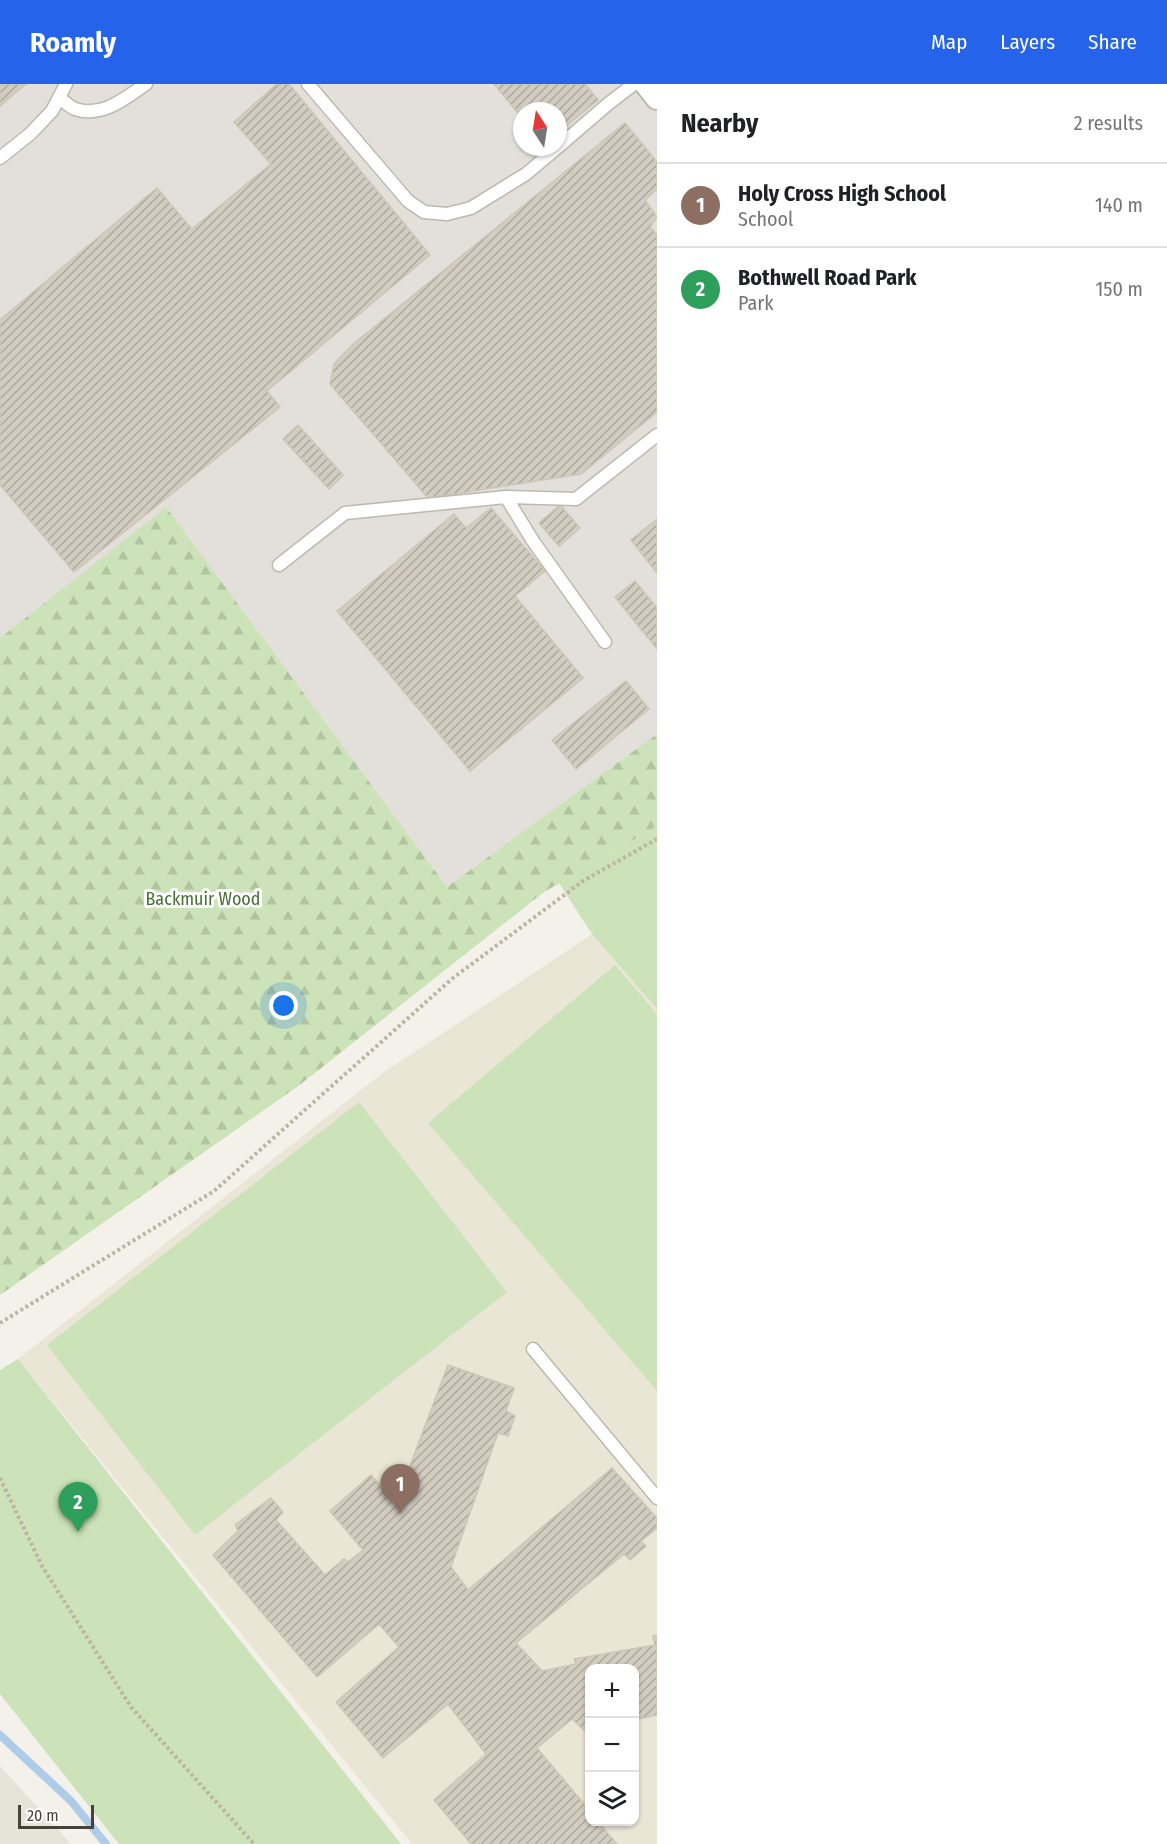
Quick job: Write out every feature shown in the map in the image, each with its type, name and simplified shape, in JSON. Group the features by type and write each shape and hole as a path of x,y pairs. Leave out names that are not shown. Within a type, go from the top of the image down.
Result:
{"street":[{"path":"646,84 657,98"}],"lane":[{"path":"0,158 30,134 52,111 66,84"},
{"path":"59,98 74,108 94,112 114,106 146,84"},
{"path":"308,84 408,201 424,212 447,214 471,208 526,174 547,156"},
{"path":"567,139 634,84"},
{"path":"279,565 345,513 506,497 576,499 657,435"},
{"path":"506,497 533,541 605,642"},
{"path":"533,1349 657,1498"}],"path":[{"path":"0,1323 214,1191 453,978 583,881 657,839"},
{"path":"0,1478 42,1566 131,1707 254,1844"}],"shaded area":[{"path":"0,84 657,84 657,734 447,887 166,508 0,638"},
{"path":"592,934 657,1009 657,1844 412,1844 18,1359 384,1072"},
{"path":"0,1766 71,1844 0,1844"}],"green space":[{"name":"Backmuir Wood","path":"166,507 447,887 657,734 657,826 544,892 297,1087 0,1295 0,638"},
{"path":"657,826 657,1009 592,934 559,883"},
{"path":"615,965 657,1014 657,1391 428,1123"},
{"path":"359,1102 507,1292 195,1535 47,1345"},
{"path":"18,1359 401,1844 119,1844 0,1694 0,1370"}],"building":[{"path":"0,84 26,84 0,106"},
{"path":"277,84 289,84 430,255 267,391 280,407 74,572 0,485 0,320 157,188 192,229 271,164 234,122"},
{"path":"494,84 585,84 598,100 567,126 567,102 513,102 513,107"},
{"path":"625,123 657,162 657,189 645,200 657,217 650,227 657,235 657,412 581,474 428,498 330,384 334,364 352,345"},
{"path":"298,425 343,475 329,489 283,439"},
{"path":"560,505 580,528 559,546 539,523"},
{"path":"491,508 545,571 515,596 583,678 470,771 337,611 454,514 466,528"},
{"path":"657,519 657,573 631,540"},
{"path":"635,581 657,608 657,649 615,597"},
{"path":"626,681 649,709 576,769 552,740"},
{"path":"448,1365 514,1388 506,1411 515,1416 508,1436 498,1433 451,1567 468,1590 612,1468 657,1518 657,1528 641,1541 646,1546 630,1560 624,1554 516,1643 542,1671 576,1664 574,1659 655,1645 653,1636 657,1635 657,1715 639,1719 639,1664 585,1664 585,1731 572,1719 537,1748 585,1805 585,1826 601,1826 617,1844 471,1844 434,1800 486,1754 448,1704 383,1758 336,1702 399,1647 379,1624 317,1677 213,1555 238,1531 235,1525 271,1498 283,1512 276,1520 325,1575 344,1559 348,1562 363,1550 330,1511 371,1475 396,1503"}],"waterway":[{"path":"0,1735 71,1801 106,1844"}],"place":[{"name":"Holy Cross High School","path":"400,1514"},
{"name":"Bothwell Road Park","path":"78,1532"}]}
